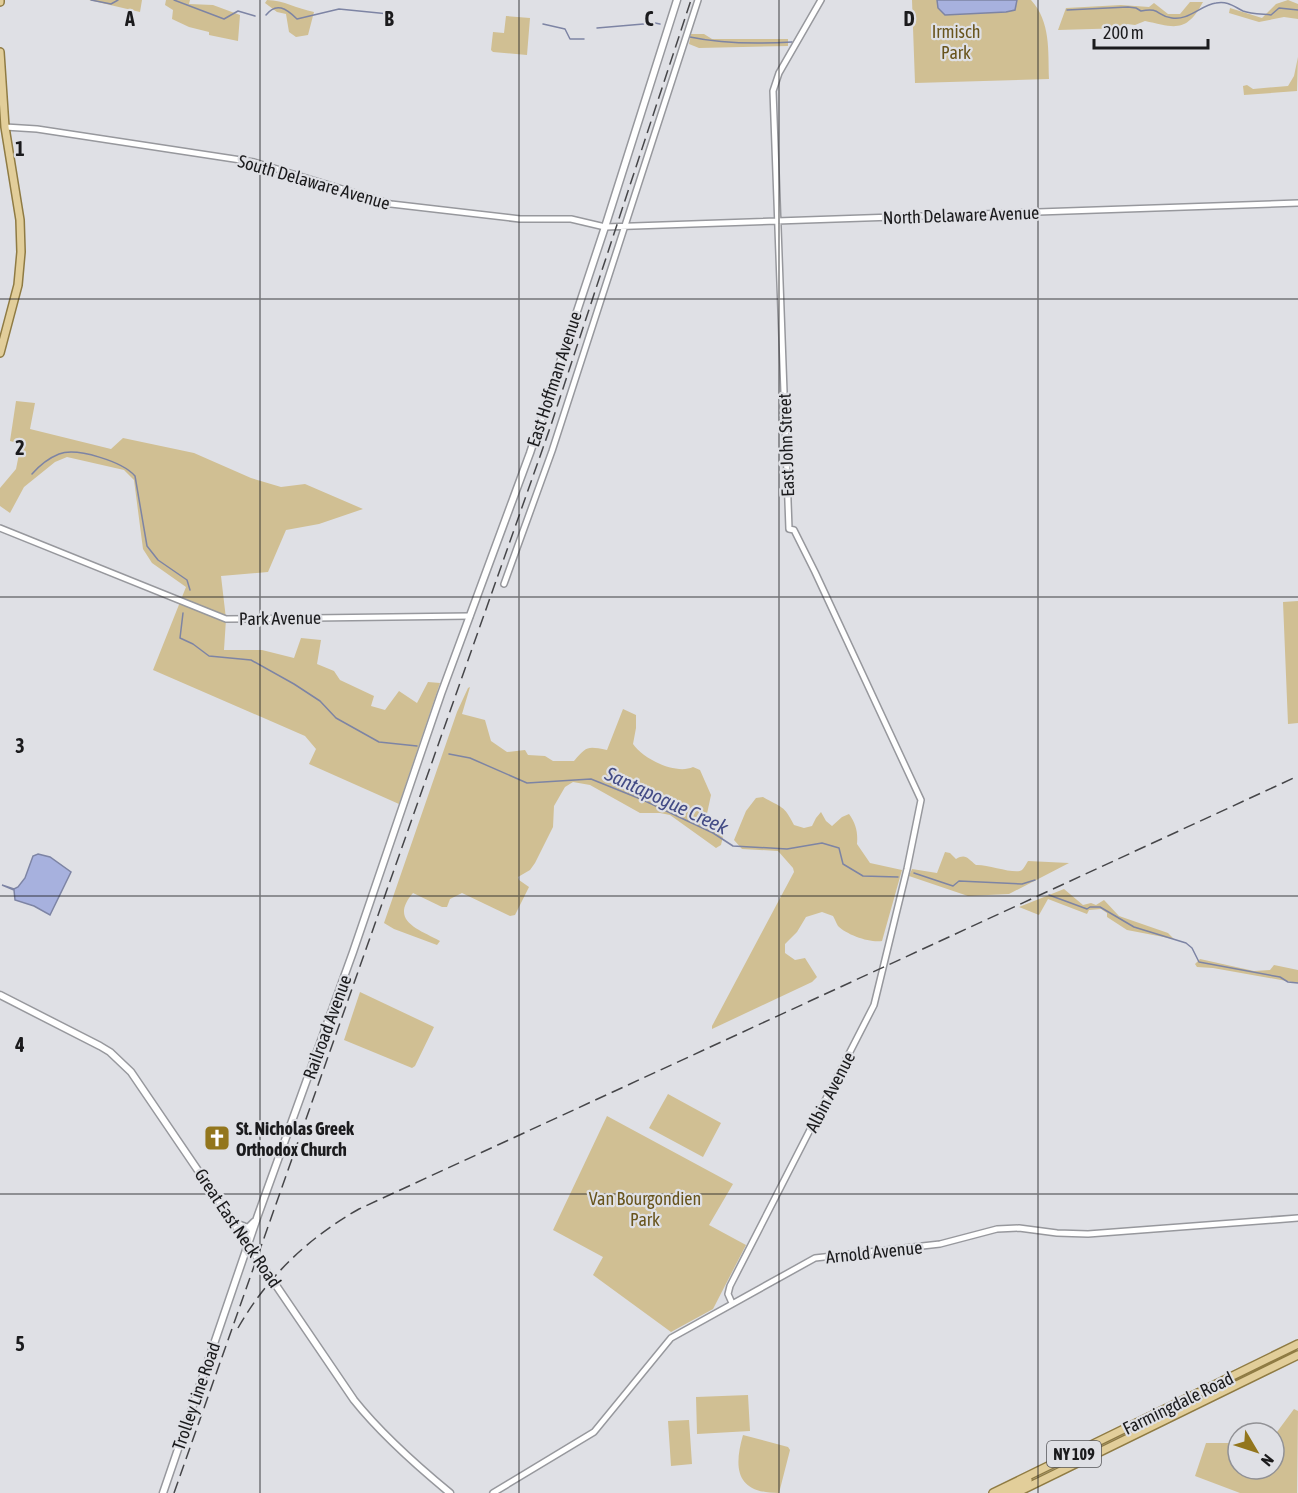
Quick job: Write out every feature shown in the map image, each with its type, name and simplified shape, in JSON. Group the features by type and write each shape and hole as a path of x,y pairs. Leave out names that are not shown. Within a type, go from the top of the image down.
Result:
{"main road":[{"name":"East Hoffman Avenue","path":"421,754 530,453 677,0"},
{"path":"0,52 5,127 20,220 21,252 18,285 0,352"},
{"name":"Railroad Avenue","path":"230,1299 421,754"},
{"name":"Great East Neck Road","path":"0,995 100,1046 110,1052 131,1072 367,1416 450,1493"},
{"path":"234,1223 251,1227 258,1215"},
{"name":"Trolley Line Road","path":"163,1493 230,1299"},
{"path":"1286,1360 1289,1352 1298,1344"},
{"name":"Farmingdale Road","path":"993,1493 1298,1344"},
{"path":"1269,1369 1283,1358 1282,1352"},
{"name":"Farmingdale Road","path":"1016,1493 1298,1355"},
{"path":"1141,1431 1143,1423 1154,1414"},
{"path":"1124,1440 1136,1429 1137,1423"},
{"path":"1005,1493 1026,1482 1045,1468"}],"street":[{"name":"East Hoffman Avenue","path":"504,585 552,451 698,0"},
{"name":"East John Street","path":"821,0 779,73 773,91 789,529 794,530 814,569 921,800 907,869"},
{"name":"South Delaware Avenue","path":"5,127 37,129 254,162 391,204 520,219 571,219 605,227 625,228"},
{"name":"North Delaware Avenue","path":"625,228 1298,202"},
{"name":"Park Avenue","path":"0,528 226,619 470,616"},
{"name":"Albin Avenue","path":"732,1303 728,1294 730,1286 874,1005 907,869"},
{"name":"Arnold Avenue","path":"493,1493 593,1434 668,1341 815,1258 940,1244 988,1230 1019,1228 1088,1234 1298,1218"}],"green space":[{"path":"89,0 142,0 140,12"},
{"path":"166,0 190,0 189,4 213,5 240,15 238,41 209,35 209,32 189,27 172,19 173,10 165,5"},
{"path":"267,0 279,1 314,12 308,35 296,37 289,32 286,14 277,12 265,3"},
{"name":"Irmisch Park","path":"912,0 1031,0 1045,27 1049,79 915,83"},
{"path":"1288,0 1298,4 1298,19 1284,17 1259,22 1229,13 1230,8 1262,18 1276,4"},
{"path":"1190,2 1203,2 1191,19 1178,26 1145,21 1135,25 1127,24 1126,28 1058,30 1066,8 1121,5 1149,7 1154,3 1168,14 1180,14"},
{"path":"506,16 530,18 527,55 491,50 493,32 504,33"},
{"path":"691,34 704,34 712,39 788,39 788,46 699,48 689,44"},
{"path":"1298,57 1297,91 1244,95 1243,86 1247,85 1253,89 1288,86 1294,76"},
{"path":"16,401 35,403 30,429 111,449 123,438 194,453 251,478 281,487 305,484 363,509 319,524 286,530 268,572 221,576 226,619 224,650 262,650 294,658 301,638 321,640 317,664 334,671 340,680 374,696 371,706 385,710 399,691 417,703 428,682 440,683 399,804 309,764 316,749 305,736 153,670 186,587 152,563 143,549 134,480 124,470 67,457 55,462 24,487 10,513 0,506 0,488 16,469 21,444 10,441"},
{"path":"1298,601 1298,723 1288,724 1283,602"},
{"path":"470,687 462,714 485,720 491,741 507,752 525,750 528,755 545,756 553,761 574,761 588,748 607,750 623,709 636,715 633,744 638,750 652,760 669,767 686,769 693,767 700,770 711,795 705,823 724,832 721,845 716,848 670,815 640,813 590,785 573,782 565,787 554,806 553,827 535,863 530,870 518,877 529,887 515,915 510,916 462,893 450,899 447,907 442,907 413,893 406,903 405,917 415,928 440,941 437,945 384,923 457,712"},
{"path":"763,797 785,810 794,825 804,828 812,826 821,812 832,826 849,814 856,828 857,844 870,863 902,870 882,941 865,940 853,935 838,926 833,916 822,912 806,917 797,932 785,944 785,953 795,960 805,958 817,977 812,982 712,1029 794,872 778,851 742,849 734,840 746,811 756,798"},
{"path":"945,852 950,853 956,859 967,858 976,865 1014,871 1022,870 1028,861 1069,863 1009,894 968,896 909,876 912,869 937,873"},
{"path":"1064,889 1083,905 1091,903 1096,905 1104,900 1119,916 1168,933 1174,939 1127,930 1107,917 1107,913 1101,909 1089,910 1087,914 1048,899 1039,915 1019,907"},
{"path":"1200,959 1254,971 1270,970 1274,965 1298,970 1298,983 1197,967 1195,964"},
{"path":"360,992 434,1027 415,1066 412,1068 344,1040"},
{"path":"668,1094 721,1123 703,1157 649,1128"},
{"name":"Van Bourgondien Park","path":"607,1116 733,1184 709,1225 746,1245 713,1309 671,1332 593,1275 603,1257 553,1230"},
{"path":"748,1395 750,1431 697,1434 696,1397"},
{"path":"1294,1409 1298,1411 1297,1493 1240,1493 1195,1476 1206,1443 1226,1443 1226,1481 1286,1481 1285,1421"},
{"path":"689,1420 692,1464 671,1466 668,1421"},
{"path":"743,1435 788,1447 790,1450 779,1493 754,1489 742,1477 738,1459"}],"water":[{"path":"937,0 1017,0 1015,10 1006,12 945,15 938,8"},
{"path":"38,854 50,857 71,872 50,915 34,906 15,900 14,890 2,885 14,889 18,887 25,878 33,856"}],"waterway":[{"path":"91,0 111,4 118,0"},
{"path":"174,0 224,19 238,11 255,16"},
{"path":"1067,10 1128,7 1141,11 1152,10 1167,17 1178,18 1210,4 1220,3 1230,4 1243,11 1257,14 1271,15 1279,8 1298,10"},
{"path":"266,15 277,8 285,9 297,19 339,9 389,14"},
{"path":"543,24 565,29 570,39 584,39"},
{"path":"597,28 660,24"},
{"path":"690,37 741,43 792,42"},
{"name":"Santapogue Creek","path":"32,474 52,458 67,452 99,457 129,471 135,476 147,546 158,560 187,580 190,590"},
{"name":"Santapogue Creek","path":"183,613 180,638 209,656 251,660 294,684 320,701 336,718 379,742 417,746"},
{"name":"Santapogue Creek","path":"449,754 470,758 527,783 591,779 643,800 713,833 733,846 787,849 822,843 839,848 843,864 863,876 898,877"},
{"name":"Santapogue Creek","path":"914,873 953,886 959,881 1022,884 1035,880"},
{"name":"Santapogue Creek","path":"1049,895 1087,909 1100,907 1134,927 1186,943 1192,948 1199,962 1280,977 1288,982 1298,983"}],"railway":[{"path":"174,1493 550,428 691,0"},
{"path":"238,1328 249,1309 290,1260 340,1220 359,1209 1298,776"}],"place":[{"name":"St. Nicholas Greek Orthodox Church","path":"217,1138"}]}
